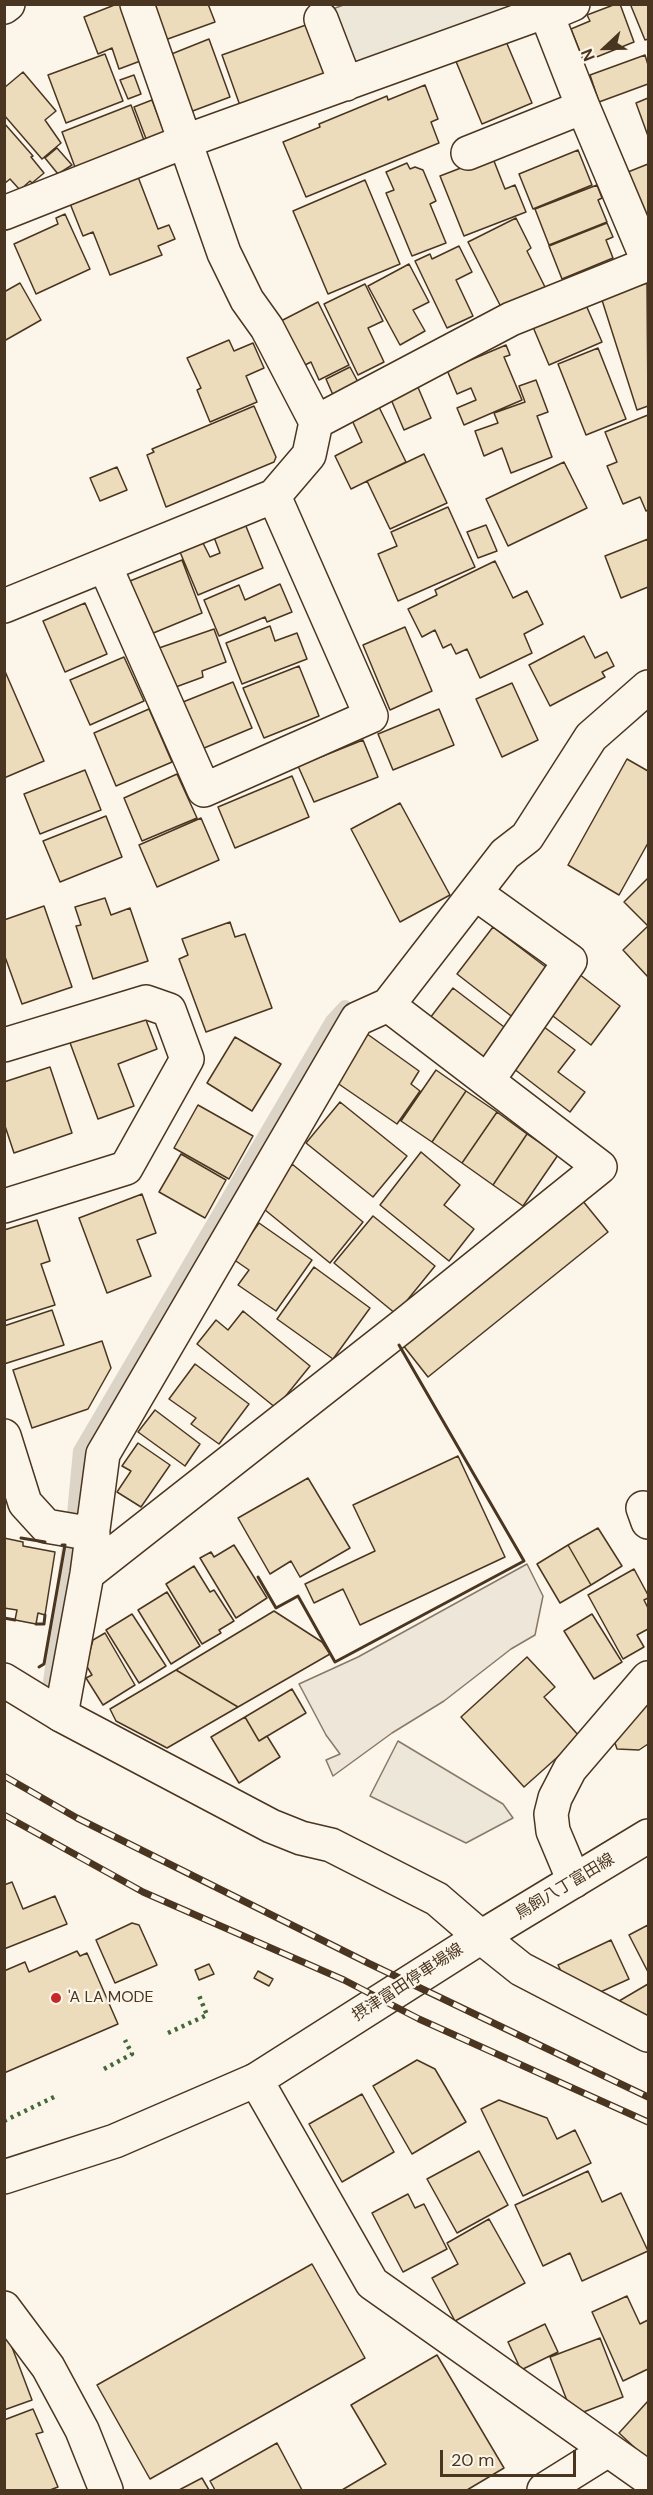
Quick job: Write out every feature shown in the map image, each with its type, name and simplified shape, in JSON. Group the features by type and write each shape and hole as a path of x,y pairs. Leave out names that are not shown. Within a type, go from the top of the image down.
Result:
{"street":[{"path":"4,606 274,496 309,455 316,422 267,328 248,300 224,253 137,4"},
{"path":"4,213 186,141 546,10 583,107 648,262 511,319 316,422"},
{"path":"321,19 346,84"},
{"path":"468,153 583,107"},
{"path":"105,566 204,790 371,716 274,496"},
{"path":"61,1715 87,1574 103,1454 357,1019 388,1005 505,854 527,837 591,737 648,687"},
{"path":"475,893 570,961 488,1080"},
{"path":"4,1045 146,1002 169,1010 187,1059 126,1168 4,1206"},
{"path":"87,1574 404,1325 600,1167 388,1005"},
{"path":"4,1436 25,1503 46,1526 93,1534"},
{"path":"574,1881 553,1831 551,1814 555,1798 570,1769 648,1678"},
{"name":"摂津富田停車場線","path":"4,1680 61,1715 271,1826 301,1838 331,1845 437,1899 481,1937 256,2080 115,2141 4,2177"},
{"name":"鳥飼八丁富田線","path":"481,1937 648,1836"},
{"path":"481,1937 521,1969 648,2035"},
{"path":"256,2080 372,2283 648,2478"},
{"path":"5,2309 48,2367 82,2430 106,2490"},
{"path":"544,2490 608,2450"}],"shaded area":[{"path":"346,4 515,4 518,12 352,75 330,10"},
{"path":"527,1564 543,1596 535,1635 511,1649 444,1701 392,1733 333,1776 326,1760 340,1754 326,1735 299,1684 358,1657"},
{"path":"398,1741 503,1804 513,1818 466,1843 370,1796"}],"building":[{"path":"122,4 143,60 119,69 112,48 98,54 84,17"},
{"path":"152,4 208,4 215,22 165,40"},
{"path":"620,4 634,42 584,62 571,29 590,21 587,15"},
{"path":"648,4 648,39 645,40 631,6"},
{"path":"317,21 339,79 243,114 222,55"},
{"path":"209,39 230,97 190,112 169,55"},
{"path":"505,39 532,103 482,124 455,59"},
{"path":"105,54 123,101 66,123 48,75"},
{"path":"645,55 648,65 648,84 599,102 590,75"},
{"path":"23,72 56,111 45,120 61,143 42,159 4,115 4,88"},
{"path":"134,75 141,94 128,99 120,80"},
{"path":"425,85 438,119 431,122 439,143 306,197 283,142 320,127 319,124 387,96 388,100"},
{"path":"648,98 648,136 636,103"},
{"path":"152,100 166,137 148,144 134,107"},
{"path":"131,105 145,143 76,170 62,132"},
{"path":"4,123 33,156 31,157 44,173 20,190 10,179 4,184"},
{"path":"57,148 72,165 58,174 45,158"},
{"path":"578,150 592,185 533,209 519,174"},
{"path":"492,156 505,189 515,185 526,212 464,236 440,176"},
{"path":"407,163 410,169 415,167 423,170 436,201 430,204 446,243 412,256 386,193 394,190 386,172"},
{"path":"648,164 648,239 623,174"},
{"path":"135,169 158,229 169,225 175,239 158,246 162,255 110,275 93,232 83,236 67,196"},
{"path":"365,180 400,264 328,294 293,211"},
{"path":"597,185 602,198 598,200 607,222 549,245 535,209"},
{"path":"65,214 90,269 36,294 14,244 58,224 56,218"},
{"path":"516,218 531,248 527,251 545,287 502,309 468,242"},
{"path":"607,223 613,237 606,240 613,258 562,279 549,246"},
{"path":"459,246 472,272 456,280 473,316 447,328 415,261 430,254 432,259"},
{"path":"409,264 429,302 413,310 425,331 400,345 368,286"},
{"path":"20,283 41,320 4,341 4,292"},
{"path":"647,283 648,406 637,410 601,297"},
{"path":"365,284 383,321 368,328 384,362 358,375 324,304"},
{"path":"318,302 349,365 319,380 311,362 301,367 277,323"},
{"path":"586,305 602,342 549,365 533,327"},
{"path":"229,340 234,351 253,343 264,368 246,376 257,402 210,422 197,390 201,388 187,358"},
{"path":"506,345 510,355 504,357 522,400 464,425 457,408 476,400 471,388 457,394 447,370"},
{"path":"598,348 626,419 586,435 558,364"},
{"path":"350,367 358,382 333,395 326,379"},
{"path":"536,380 548,412 537,416 552,457 511,473 502,448 484,456 475,431 498,423 494,413 525,402 519,386"},
{"path":"417,385 431,418 404,430 390,397"},
{"path":"378,405 406,462 351,489 335,456 362,442 351,418"},
{"path":"254,406 276,457 274,462 166,507 147,455 154,452 152,449"},
{"path":"648,415 648,510 646,511 640,497 623,504 607,466 617,462 605,432"},
{"path":"424,454 447,503 390,529 367,481"},
{"path":"564,462 587,508 508,546 486,499"},
{"path":"117,467 127,490 100,501 90,478"},
{"path":"448,507 475,567 398,601 378,554 397,546 391,532"},
{"path":"243,519 263,568 198,595 180,552 203,543 210,557 220,553 212,532"},
{"path":"486,525 497,551 478,558 467,532"},
{"path":"648,539 648,587 621,598 605,556"},
{"path":"182,560 202,613 151,634 130,581"},
{"path":"495,561 513,598 527,591 543,624 524,634 532,653 480,678 467,649 456,654 451,644 443,648 435,630 422,637 408,609 437,595 435,590"},
{"path":"280,584 292,612 267,622 265,617 219,636 204,600 239,585 245,600"},
{"path":"85,603 107,654 65,672 43,621"},
{"path":"270,626 275,641 297,633 307,659 242,684 226,643"},
{"path":"405,627 432,691 390,710 363,645"},
{"path":"214,629 226,662 202,671 203,677 173,688 159,648"},
{"path":"584,636 595,658 607,652 614,666 602,672 605,677 550,706 529,665"},
{"path":"124,657 144,701 90,725 70,680"},
{"path":"299,666 319,716 264,738 243,688"},
{"path":"4,669 44,761 4,778"},
{"path":"233,682 252,728 197,751 178,704"},
{"path":"512,683 538,740 502,757 476,699"},
{"path":"149,709 172,762 116,786 94,733"},
{"path":"439,709 454,745 393,770 378,734"},
{"path":"363,740 378,777 314,802 298,766"},
{"path":"627,759 648,771 648,843 619,895 568,865"},
{"path":"85,770 101,810 40,834 24,794"},
{"path":"177,774 197,818 142,841 124,798"},
{"path":"292,776 309,817 235,848 218,807"},
{"path":"400,803 450,895 400,922 351,829"},
{"path":"106,816 122,857 60,882 43,841"},
{"path":"201,818 219,860 157,887 139,845"},
{"path":"648,878 648,926 624,902"},
{"path":"105,898 111,915 130,908 148,961 93,979 76,926 81,925 75,907"},
{"path":"44,906 72,987 22,1004 4,954 4,920"},
{"path":"230,922 235,937 245,934 272,1008 206,1032 179,959 188,955 182,939"},
{"path":"648,926 648,977 623,950"},
{"path":"493,927 551,971 515,1019 457,974"},
{"path":"579,974 620,1006 591,1045 549,1013"},
{"path":"453,988 512,1033 489,1063 430,1018"},
{"path":"143,1012 157,1049 118,1064 134,1106 98,1119 69,1040"},
{"path":"536,1021 575,1050 558,1072 585,1092 570,1112 505,1062"},
{"path":"363,1031 419,1071 411,1084 420,1091 397,1124 330,1078"},
{"path":"235,1037 281,1064 252,1111 207,1083"},
{"path":"50,1067 72,1133 14,1153 4,1123 4,1082"},
{"path":"436,1070 466,1091 432,1142 401,1121"},
{"path":"466,1091 497,1112 462,1163 432,1142"},
{"path":"340,1102 407,1156 373,1197 306,1143"},
{"path":"198,1105 253,1136 229,1179 174,1148"},
{"path":"497,1112 527,1134 493,1185 462,1163"},
{"path":"527,1134 558,1155 523,1206 493,1185"},
{"path":"421,1152 460,1185 444,1205 474,1229 449,1261 380,1205"},
{"path":"181,1154 226,1180 205,1218 159,1192"},
{"path":"292,1164 363,1222 330,1263 259,1205"},
{"path":"142,1194 156,1233 137,1240 151,1276 107,1293 79,1218"},
{"path":"582,1200 608,1232 428,1377 402,1344"},
{"path":"373,1216 435,1266 396,1314 334,1263"},
{"path":"37,1220 50,1261 41,1264 55,1305 4,1321 4,1230"},
{"path":"259,1223 312,1260 276,1311 238,1285 249,1270 233,1259"},
{"path":"314,1267 370,1308 333,1359 277,1319"},
{"path":"52,1310 64,1345 4,1364 4,1326"},
{"path":"243,1311 310,1366 276,1408 197,1344 216,1320 228,1330"},
{"path":"102,1341 111,1368 88,1409 32,1428 13,1370"},
{"path":"195,1364 249,1404 219,1444 191,1424 196,1418 169,1399"},
{"path":"155,1410 200,1444 185,1466 138,1432"},
{"path":"138,1443 170,1465 141,1507 117,1492 131,1471 122,1466"},
{"path":"458,1456 505,1557 360,1625 343,1589 314,1603 305,1584 375,1551 353,1505"},
{"path":"308,1478 350,1548 300,1577 291,1561 270,1574 238,1518"},
{"path":"598,1528 622,1566 591,1585 568,1545"},
{"path":"4,1538 23,1542 23,1546 55,1552 45,1615 38,1613 36,1624 15,1620 17,1610 4,1608"},
{"path":"234,1545 267,1598 236,1618 200,1558 211,1552 214,1557"},
{"path":"568,1545 591,1585 560,1603 537,1564"},
{"path":"194,1566 210,1592 214,1590 234,1621 219,1630 221,1633 202,1644 166,1584"},
{"path":"634,1569 648,1595 648,1598 644,1600 648,1608 648,1629 637,1635 644,1647 623,1659 588,1595"},
{"path":"167,1592 200,1646 171,1664 138,1610"},
{"path":"274,1611 322,1642 330,1654 238,1707 176,1670"},
{"path":"132,1614 166,1666 139,1683 106,1630"},
{"path":"592,1614 622,1662 594,1679 564,1631"},
{"path":"105,1633 135,1685 103,1705 86,1678 92,1675 86,1665 93,1640"},
{"path":"527,1657 555,1687 544,1697 580,1737 524,1787 461,1717"},
{"path":"176,1670 238,1707 167,1748 116,1721 110,1709"},
{"path":"292,1689 306,1713 259,1741 245,1717"},
{"path":"648,1703 648,1744 639,1750 617,1749 614,1740"},
{"path":"245,1717 259,1741 267,1736 280,1757 239,1783 211,1737"},
{"path":"12,1882 23,1909 55,1896 67,1924 4,1949 4,1885"},
{"path":"132,1923 139,1925 157,1965 115,1983 96,1940"},
{"path":"648,1925 648,1972 629,1935"},
{"path":"611,1940 629,1979 596,1994 562,1973 558,1965"},
{"name":"'A LA MODE","path":"77,1951 80,1956 87,1953 118,2024 4,2073 4,1971 25,1962 29,1972"},
{"path":"209,1964 214,1974 199,1980 195,1970"},
{"path":"258,1971 273,1979 269,1986 254,1978"},
{"path":"648,1984 648,2028 614,2004"},
{"path":"417,2060 435,2069 466,2122 412,2154 373,2086"},
{"path":"362,2094 394,2152 342,2182 309,2124"},
{"path":"499,2100 547,2118 557,2139 575,2130 591,2163 523,2196 481,2109"},
{"path":"479,2151 508,2205 457,2233 427,2179"},
{"path":"588,2171 602,2202 621,2193 648,2251 582,2281 570,2253 543,2266 515,2205"},
{"path":"408,2194 415,2208 424,2204 447,2249 403,2272 372,2213"},
{"path":"489,2219 525,2283 455,2321 432,2278 458,2264 447,2243"},
{"path":"312,2264 365,2358 150,2479 97,2385"},
{"path":"627,2296 640,2324 648,2320 648,2369 623,2381 592,2312"},
{"path":"545,2324 558,2352 521,2370 508,2342"},
{"path":"4,2326 32,2400 4,2410"},
{"path":"600,2338 623,2397 573,2416 550,2357"},
{"path":"437,2355 504,2468 467,2490 342,2490 386,2464 351,2405"},
{"path":"648,2401 648,2460 619,2433"},
{"path":"33,2409 43,2432 36,2434 58,2487 50,2490 4,2490 4,2420"},
{"path":"277,2443 302,2490 215,2490 210,2481"},
{"path":"202,2478 209,2490 179,2490"}],"waterway":[{"path":"74,1514 80,1451 332,1021 345,1007"},
{"path":"50,1682 69,1546"}],"railway":[{"path":"4,1776 77,1818 368,1963 648,2097"},
{"path":"4,1815 143,1892 344,1980 419,2019 648,2122"}],"hedge":[{"path":"168,2033 207,2015 198,1993"},
{"path":"104,2069 132,2054 125,2040"},
{"path":"4,2121 56,2096"}],"wall":[{"path":"258,1577 276,1608 298,1596 335,1662 524,1561 399,1345"},
{"path":"21,1538 45,1542"},
{"path":"39,1667 44,1664 65,1545 62,1545"},
{"path":"36,1624 44,1624 45,1615"},
{"path":"4,1618 15,1620"}],"place":[{"name":"'A LA MODE","path":"56,1998"}]}
